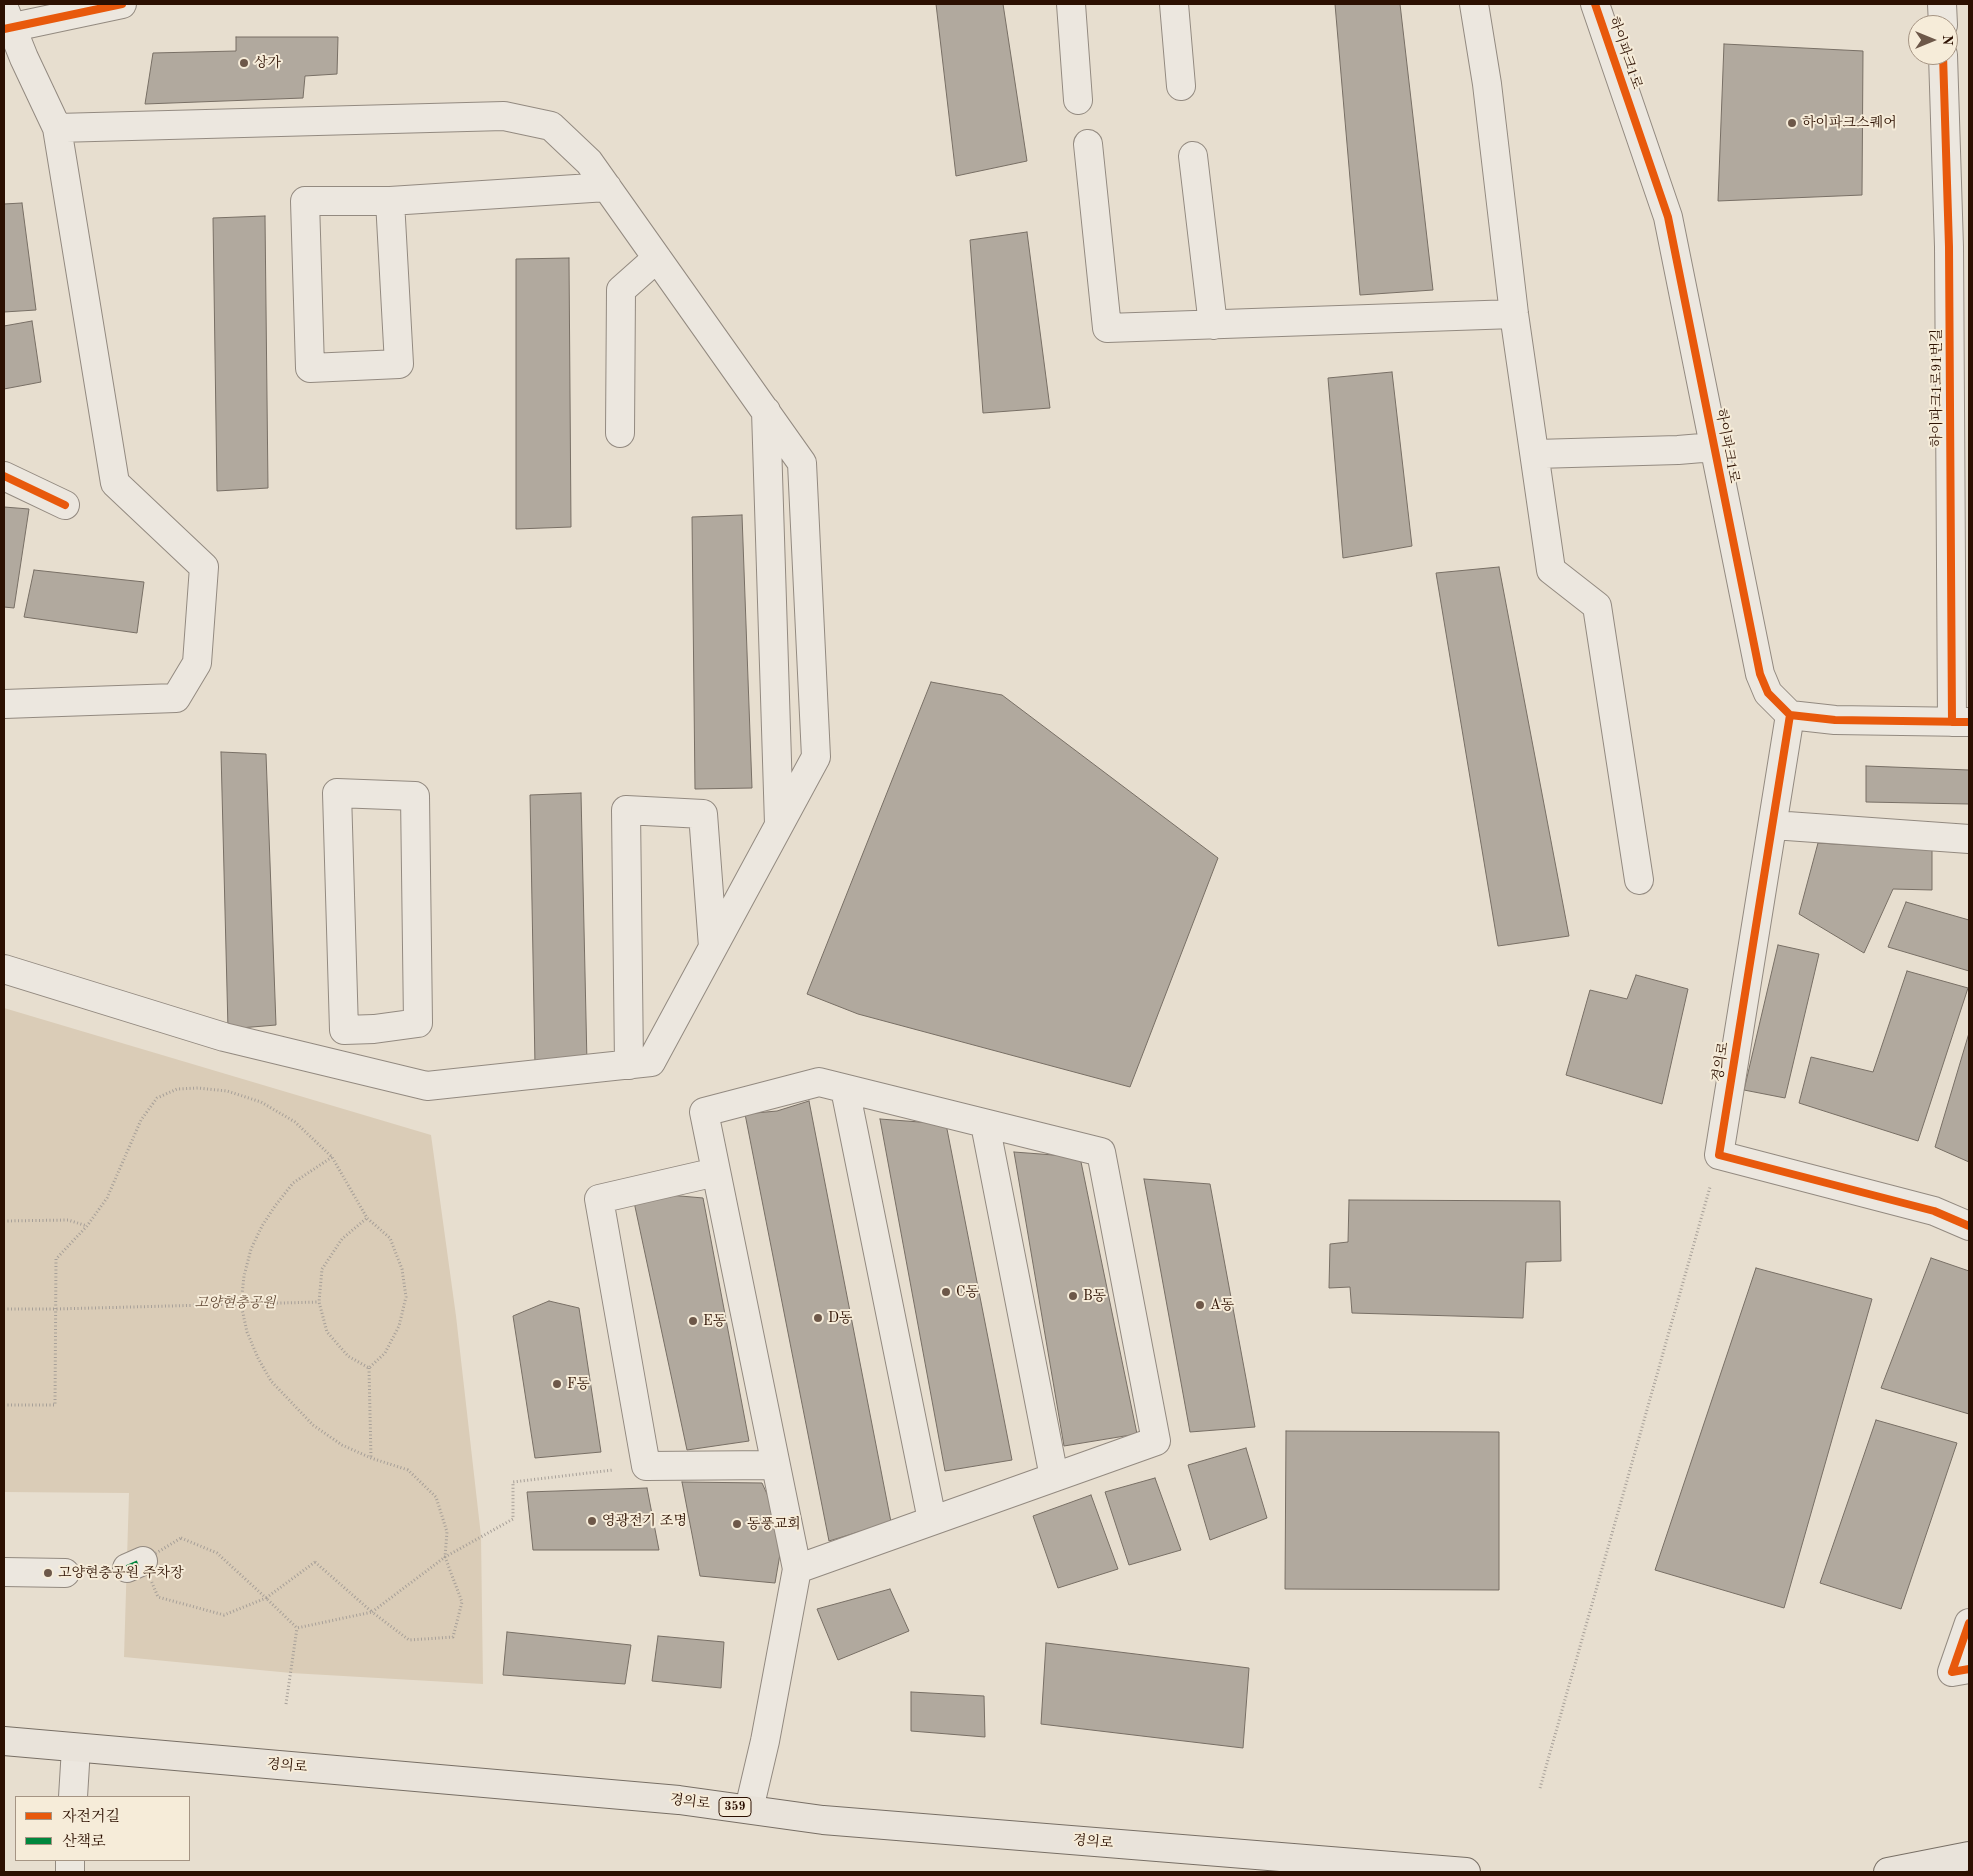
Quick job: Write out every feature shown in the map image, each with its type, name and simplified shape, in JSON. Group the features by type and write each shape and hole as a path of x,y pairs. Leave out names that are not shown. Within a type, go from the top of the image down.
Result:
{"main road":[{"name":"경의로","path":"4,1741 679,1800 832,1821 1466,1872"},
{"path":"1888,1872 1969,1856"}],"street":[{"path":"1071,4 1078,100"},
{"path":"1174,4 1181,86"},
{"path":"1474,4 1487,84 1514,314 1552,570 1597,606 1639,880"},
{"name":"하이파크1로","path":"1595,4 1668,217 1760,674 1768,693 1790,715"},
{"path":"4,704 176,698 197,663 204,567 115,482 57,128 6,22 115,5"},
{"name":"하이파크1로91번길","path":"1945,65 1959,247 1961,722"},
{"path":"4,968 224,1037 427,1086 651,1062 816,757 802,463 589,162 551,126 504,116 57,128"},
{"path":"1088,144 1107,328 1514,314"},
{"path":"1193,156 1213,325"},
{"path":"390,201 399,364 310,368 305,201 390,201 607,188"},
{"path":"620,433 621,290 657,258"},
{"path":"766,411 779,825"},
{"path":"1536,454 1678,450 1714,447"},
{"path":"4,476 65,504"},
{"path":"1790,715 1836,720 1961,722"},
{"name":"경의로","path":"1719,1155 1790,715"},
{"path":"337,793 415,796 418,1023 374,1029 344,1030 337,793"},
{"path":"629,1065 626,810 703,814 713,947"},
{"path":"1773,825 1969,839"},
{"path":"372,1073 374,1029"},
{"path":"749,1809 765,1741 797,1569 704,1112 819,1082 1101,1152 1156,1441 797,1569"},
{"path":"845,1089 932,1520"},
{"path":"985,1124 1054,1477"},
{"path":"1719,1155 1934,1211 1969,1226"},
{"path":"716,1172 599,1199 646,1466 775,1465"},
{"path":"4,1572 65,1573"},
{"path":"1969,1623 1952,1672 1969,1669"},
{"path":"73,1796 76,1748"}],"path":[{"path":"4,1405 55,1405 56,1258 87,1226 107,1198 141,1120 157,1098 177,1089 198,1088 227,1091 261,1102 295,1122 332,1157 367,1218 390,1238 402,1270 406,1298 399,1326 384,1353 369,1368 371,1458"},
{"path":"1540,1788 1719,1155"},
{"path":"297,1628 266,1598 217,1553 181,1538 135,1564 158,1597 224,1615 266,1598 315,1562 372,1612 409,1640 453,1637 462,1602 446,1557 447,1532 436,1497 408,1470 371,1458 342,1445 313,1425 271,1381 258,1358 247,1332 241,1304 244,1276 251,1249 262,1226 274,1206 293,1183 332,1157"},
{"path":"367,1218 342,1238 322,1269 319,1302 327,1332 348,1356 369,1368"},
{"path":"4,1220 68,1220 87,1226"},
{"path":"4,1309 56,1310 319,1302"},
{"path":"297,1628 372,1612 446,1557 513,1519 513,1482 646,1466"},
{"path":"286,1704 297,1628"}],"green space":[{"name":"고양현충공원","path":"4,1008 431,1135 456,1316 481,1536 483,1684 291,1673 124,1657 129,1493 4,1492"}],"building":[{"path":"936,4 1003,4 1027,161 956,176"},
{"path":"1335,4 1400,4 1433,290 1360,295"},
{"name":"상가","path":"236,37 338,37 337,74 305,76 303,98 145,104 153,53 236,51"},
{"name":"하이파크스퀘어","path":"1724,44 1863,51 1862,195 1718,201"},
{"path":"22,203 36,310 4,312 4,204"},
{"path":"265,216 268,488 217,491 213,218"},
{"path":"1027,232 1050,408 983,413 970,240"},
{"path":"569,258 571,527 516,529 516,259"},
{"path":"32,321 41,382 4,389 4,326"},
{"path":"1392,372 1412,546 1343,558 1328,378"},
{"path":"4,507 29,509 14,608 4,607"},
{"path":"742,515 752,788 695,789 692,517"},
{"path":"1499,567 1569,936 1498,946 1436,573"},
{"path":"34,570 144,582 137,633 24,617"},
{"path":"931,682 1002,695 1218,858 1130,1087 858,1014 807,994"},
{"path":"221,752 266,754 276,1025 228,1029"},
{"path":"1866,766 1969,770 1969,804 1866,802"},
{"path":"581,793 587,1063 535,1065 530,795"},
{"path":"1818,843 1932,850 1932,890 1893,889 1864,953 1799,914"},
{"path":"1906,902 1969,920 1969,971 1888,947"},
{"path":"1778,945 1819,954 1785,1098 1744,1090"},
{"path":"1907,971 1968,988 1918,1141 1799,1103 1811,1057 1873,1072"},
{"path":"1636,975 1688,989 1662,1104 1566,1075 1590,990 1627,999"},
{"path":"1969,1033 1969,1162 1935,1147"},
{"name":"D동","path":"809,1101 891,1522 829,1541 745,1114 777,1111"},
{"name":"C동","path":"880,1119 946,1124 1012,1460 945,1471"},
{"name":"B동","path":"1014,1152 1080,1157 1137,1434 1064,1446"},
{"name":"A동","path":"1144,1179 1210,1184 1255,1427 1190,1432"},
{"name":"E동","path":"669,1195 703,1198 749,1441 687,1450 634,1202"},
{"path":"1349,1200 1560,1201 1561,1261 1526,1262 1523,1318 1352,1313 1350,1287 1329,1288 1330,1244 1348,1242"},
{"path":"1931,1258 1969,1271 1969,1414 1881,1388"},
{"path":"1756,1268 1872,1299 1784,1608 1655,1570"},
{"name":"F동","path":"549,1301 579,1308 601,1452 535,1458 513,1316"},
{"path":"1876,1420 1957,1443 1901,1609 1820,1583"},
{"path":"1286,1431 1499,1432 1499,1590 1285,1589"},
{"path":"1246,1448 1267,1518 1210,1540 1188,1465"},
{"path":"1155,1478 1181,1550 1129,1565 1105,1492"},
{"path":"682,1482 762,1483 784,1531 775,1583 700,1576"},
{"name":"영광전기 조명","path":"647,1488 659,1550 533,1550 527,1492"},
{"path":"1091,1495 1118,1569 1058,1588 1033,1516"},
{"path":"890,1589 909,1631 838,1660 817,1609"},
{"path":"507,1632 631,1645 625,1684 503,1675"},
{"path":"658,1636 724,1642 721,1688 652,1681"},
{"path":"1046,1643 1249,1668 1243,1748 1041,1724"},
{"path":"911,1692 984,1696 985,1737 911,1731"}],"marked path":[{"path":"127,1568 143,1561"}],"cycle path":[{"path":"4,29 122,4"},
{"path":"1595,4 1668,217 1760,674 1768,693 1790,715 1835,720 1969,722"},
{"path":"1943,65 1949,247 1952,722"},
{"path":"4,476 65,505"},
{"path":"1790,715 1719,1155 1934,1211 1969,1226"},
{"path":"1969,1623 1952,1672 1969,1669"}],"place":[{"name":"상가","path":"244,63"},
{"name":"하이파크스퀘어","path":"1792,123"},
{"name":"C동","path":"946,1292"},
{"name":"B동","path":"1073,1296"},
{"name":"A동","path":"1200,1305"},
{"name":"D동","path":"818,1318"},
{"name":"E동","path":"693,1321"},
{"name":"F동","path":"557,1384"},
{"name":"영광전기 조명","path":"592,1521"},
{"name":"동풍교회","path":"737,1524"},
{"name":"고양현충공원 주차장","path":"48,1573"}]}
